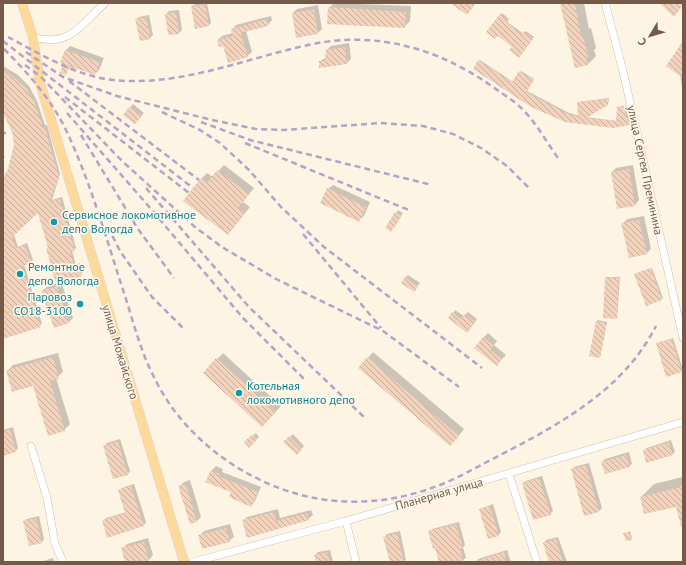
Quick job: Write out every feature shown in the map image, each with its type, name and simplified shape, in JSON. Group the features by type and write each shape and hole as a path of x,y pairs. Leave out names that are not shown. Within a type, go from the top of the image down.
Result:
{"main road":[{"name":"улица Можайского","path":"22,3 33,37 40,82 184,562"}],"street":[{"path":"33,37 47,41 65,38 105,3"},
{"name":"улица Сергея Преминина","path":"605,3 623,71 683,338"},
{"name":"Планерная улица","path":"193,562 346,521 683,422"},
{"path":"31,446 47,498 55,544 63,562"},
{"path":"509,474 536,562"},
{"path":"346,521 356,562"}],"building":[{"path":"450,3 476,3 467,15"},
{"path":"560,3 575,3 581,36 583,36 588,57 586,58 588,65 575,68"},
{"path":"659,3 683,3 683,5 674,17"},
{"path":"205,4 209,26 195,29 191,6"},
{"path":"328,7 406,12 405,28 327,24"},
{"path":"314,9 318,34 296,38 292,13"},
{"path":"176,12 179,34 168,35 165,14"},
{"path":"500,14 509,20 507,23 522,34 524,31 533,39 519,58 509,50 512,47 498,36 495,39 486,32"},
{"path":"146,17 151,39 140,41 135,19"},
{"path":"267,19 268,26 241,33 248,57 228,63 223,46 219,47 217,40 232,36 231,29"},
{"path":"683,41 683,78 666,66"},
{"path":"345,47 347,64 319,68 319,61 325,61 326,50"},
{"path":"65,50 100,62 95,75 69,66 66,75 60,73 63,64 60,63"},
{"path":"478,60 512,82 519,71 534,80 526,92 566,113 578,117 577,102 608,99 608,105 586,118 616,121 617,107 623,106 630,125 613,128 565,122 531,107 473,69"},
{"path":"3,68 27,89 35,103 43,127 45,127 59,177 50,201 60,199 75,251 70,253 74,266 78,265 82,276 56,284 38,213 12,237 16,248 25,245 32,263 22,266 41,327 3,339 3,178 8,169 14,145 13,135 3,112"},
{"path":"129,107 142,116 135,124 123,115"},
{"path":"629,169 635,206 617,209 611,172"},
{"path":"217,170 249,194 238,208 245,213 228,235 183,201 201,178 207,183"},
{"path":"327,188 366,207 359,222 320,203"},
{"path":"395,212 401,216 391,232 385,228"},
{"path":"639,220 647,254 629,258 621,223"},
{"path":"651,268 662,300 646,306 634,274"},
{"path":"405,277 418,287 414,292 401,283"},
{"path":"605,277 619,278 617,319 603,318"},
{"path":"57,286 69,323 54,328 41,291"},
{"path":"452,312 461,319 465,314 475,322 467,333 448,318"},
{"path":"596,321 607,323 600,358 589,356"},
{"path":"483,337 494,346 490,350 502,359 497,366 474,348"},
{"path":"672,339 682,372 666,377 656,343"},
{"path":"53,357 59,379 50,381 65,431 48,436 33,386 12,392 6,370"},
{"path":"367,357 459,436 450,446 358,368"},
{"name":"Котельная локомотивного депо","path":"216,358 276,412 262,427 203,373"},
{"path":"10,429 16,452 3,456 3,431"},
{"path":"252,435 257,440 249,448 244,442"},
{"path":"289,436 302,449 297,455 283,442"},
{"path":"118,441 128,475 113,479 103,446"},
{"path":"669,442 673,455 646,463 643,450"},
{"path":"626,455 630,467 605,474 601,462"},
{"path":"586,465 599,512 584,516 571,469"},
{"path":"211,470 220,474 218,476 258,492 251,507 229,497 231,492 205,482"},
{"path":"539,478 551,515 533,520 522,483"},
{"path":"186,484 197,522 190,524 178,486"},
{"path":"131,486 144,526 107,538 102,520 125,513 118,490"},
{"path":"683,486 683,526 681,526 676,507 644,514 640,497"},
{"path":"490,506 499,536 488,539 479,509"},
{"path":"274,512 276,521 307,513 309,520 247,538 242,520"},
{"path":"36,518 42,543 29,546 23,521"},
{"path":"456,524 463,548 460,549 464,562 439,562 435,548 433,549 428,531"},
{"path":"226,528 230,542 202,549 198,535"},
{"path":"629,532 632,540 626,541 623,533"},
{"path":"397,533 404,562 390,562 383,537"},
{"path":"556,539 563,562 549,562 543,543"},
{"path":"144,542 149,561 125,562 121,548"},
{"path":"327,552 330,562 316,562 314,555"},
{"path":"504,552 507,562 479,562 479,560"}],"railway":[{"path":"8,37 46,57 85,74 113,80 138,81 187,76 308,45 333,41 381,41 405,46 428,53 472,73 512,100 530,118 560,161"},
{"path":"3,41 193,188"},
{"path":"4,49 22,67 46,97 66,130 91,191 142,349 150,369 167,400 198,438 217,454 259,480 305,496 346,502 387,499 408,495 447,482 547,430 598,395 620,375 640,352 656,326"},
{"path":"26,52 63,77 117,96 212,120 256,129 283,130 381,123 423,126 453,134 481,148 507,166 530,189"},
{"path":"25,65 40,76 122,161 195,227 222,247 276,279 383,331 459,387"},
{"path":"69,81 199,180"},
{"path":"65,97 189,193"},
{"path":"162,112 200,130 220,143 249,170 281,207 324,247 482,368"},
{"path":"67,113 145,202 243,318 306,381"},
{"path":"201,122 250,140 432,185"},
{"path":"81,135 138,229 174,278"},
{"path":"245,143 411,211"},
{"path":"146,188 249,307 365,418"},
{"path":"108,227 120,251 152,297 184,329"},
{"path":"303,234 381,328"}],"place":[{"name":"Сервисное локомотивное депо Вологда","path":"54,222"},
{"name":"Ремонтное депо Вологда","path":"20,274"},
{"name":"Паровоз СО18-3100","path":"80,304"},
{"name":"Котельная локомотивного депо","path":"239,393"}]}
